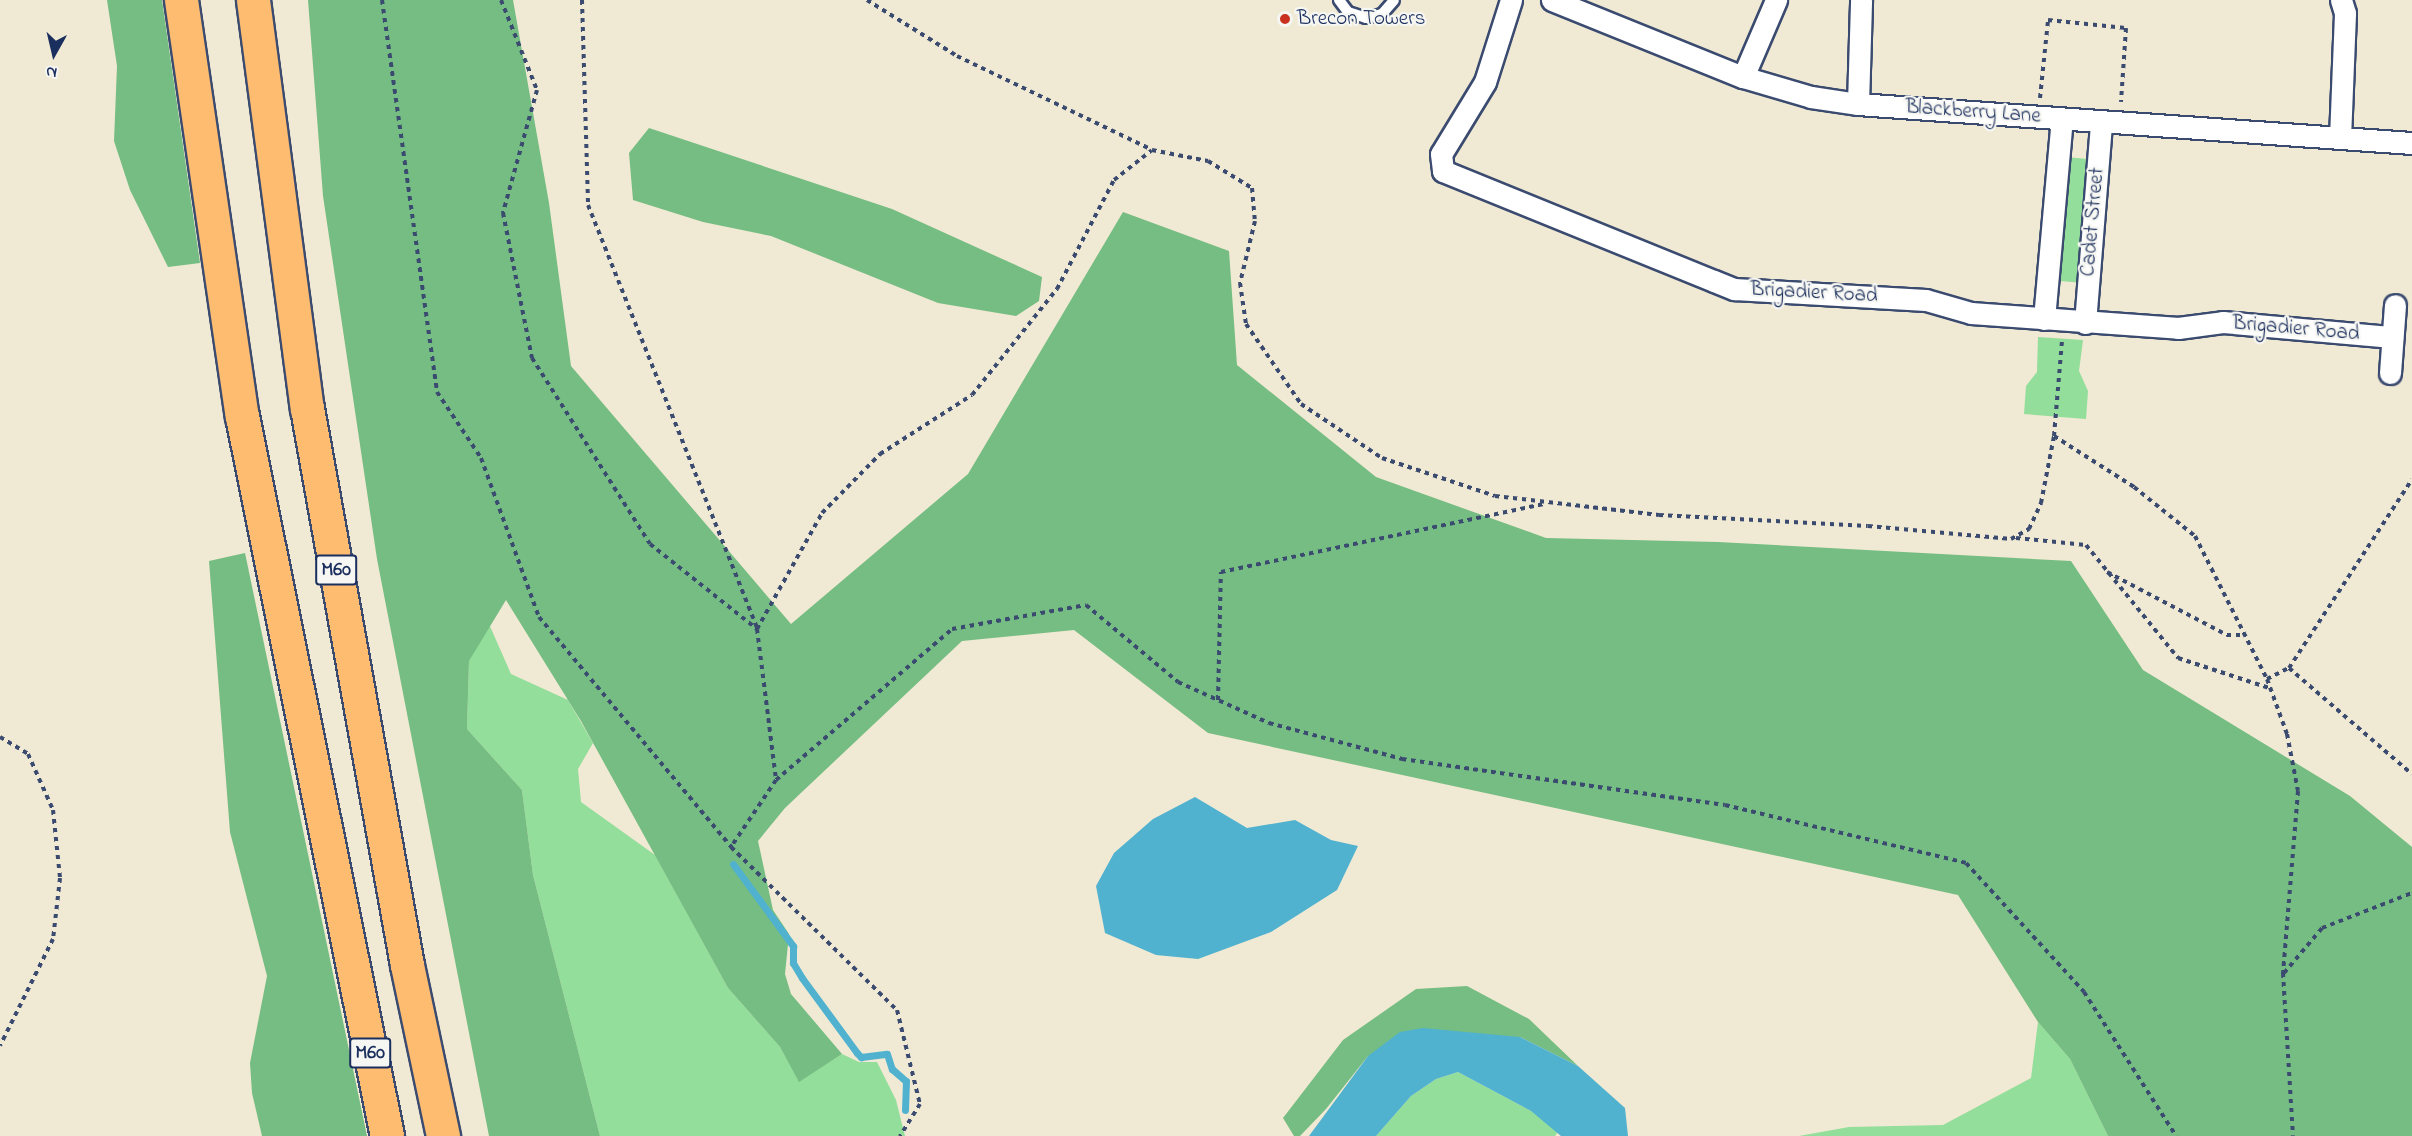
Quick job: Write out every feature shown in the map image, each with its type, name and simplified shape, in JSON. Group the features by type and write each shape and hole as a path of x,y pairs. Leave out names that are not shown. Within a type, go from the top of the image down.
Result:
{"highway":[{"name":"M60","path":"182,0 242,416 387,1136"},
{"name":"M60","path":"253,0 307,408 407,965 443,1136"}],"street":[{"name":"Brigadier Road","path":"1510,0 1485,82 1441,153 1443,171 1734,289 1926,300 1971,313 2064,321 2178,328 2223,322 2392,337"},
{"name":"Blackberry Lane","path":"1552,0 1743,76 1792,93 1858,104 2412,143"},
{"path":"1743,76 1776,0"},
{"path":"1858,104 1861,0"},
{"path":"2340,138 2345,13 2341,0"},
{"name":"Cadet Street","path":"2062,119 2064,321"},
{"name":"Cadet Street","path":"2064,321 2111,123"},
{"path":"2390,373 2395,305"}],"lane":[{"path":"1339,0 1348,12 1366,18 1382,14 1394,0"}],"path":[{"path":"382,0 437,392 481,458 539,617 604,699 731,847 897,1010 920,1104 900,1136"},
{"path":"501,0 537,90 503,213 532,358 650,543 757,629"},
{"path":"582,0 588,205 757,629 776,780"},
{"path":"867,0 957,56 1152,150 1208,161 1252,188 1255,221 1240,283 1246,324 1301,404 1382,458 1496,496 1659,515 1868,526 2011,539 2029,529 2041,503 2054,436 2064,321"},
{"path":"2038,117 2048,20 2126,28 2111,123"},
{"path":"757,629 822,513 880,454 972,395 1057,290 1114,180 1152,150"},
{"path":"2054,436 2134,487 2195,536 2267,679 2287,734 2298,791 2283,973 2293,1136"},
{"path":"2267,679 2289,668 2412,479"},
{"path":"1218,700 1221,572 1549,503"},
{"path":"2016,538 2086,545 2103,570 2178,658 2270,688"},
{"path":"2103,570 2227,635 2246,635"},
{"path":"731,847 776,780 952,629 1086,605 1178,682 1269,723 1402,759 1725,805 1966,863 2084,992 2176,1136"},
{"path":"2289,668 2412,774"},
{"path":"0,737 28,754 53,810 60,878 53,939 0,1046"},
{"path":"2283,973 2322,928 2412,893"}],"green space":[{"path":"107,0 162,0 200,263 168,267 130,190 114,141 117,66"},
{"path":"308,0 513,0 549,203 571,366 791,624 968,474 1123,212 1229,251 1237,365 1376,477 1546,538 1718,542 2071,561 2143,670 2350,796 2412,847 2412,1136 2108,1136 2070,1059 2038,1022 1958,895 1208,733 1074,630 962,641 785,808 758,841 773,910 789,934 785,974 791,994 842,1054 799,1082 780,1047 728,988 581,721 506,600 469,661 467,729 522,790 533,875 600,1136 489,1136 377,559 323,196"},
{"path":"649,128 892,209 1042,277 1039,301 1016,316 938,303 771,236 703,222 633,200 629,153"},
{"path":"2066,157 2088,159 2077,282 2055,281"},
{"path":"2038,337 2083,340 2079,371 2088,391 2086,419 2024,414 2026,386 2037,372"},
{"path":"245,553 367,1136 262,1136 252,1093 250,1063 267,976 230,832 209,561"},
{"path":"489,624 511,674 568,700 593,743 578,769 581,802 655,855 728,988 780,1047 799,1081 842,1054 859,1062 877,1062 896,1100 905,1136 600,1136 533,875 522,790 467,729 469,661"},
{"path":"1467,986 1529,1019 1578,1066 1520,1037 1368,1056 1326,1109 1300,1136 1294,1136 1283,1118 1343,1040 1416,989"},
{"path":"2038,1022 2070,1059 2108,1136 1799,1136 1849,1127 1943,1125 2031,1078"},
{"path":"1458,1072 1531,1111 1558,1132 1555,1136 1376,1136 1411,1096 1436,1079"}],"water":[{"path":"1195,797 1247,828 1295,820 1331,840 1358,846 1337,890 1271,932 1198,959 1156,955 1105,933 1096,886 1114,853 1153,819"},
{"path":"1423,1028 1520,1037 1578,1066 1625,1108 1628,1136 1561,1136 1531,1111 1458,1072 1436,1079 1411,1096 1376,1136 1309,1136 1368,1056 1400,1032"}],"waterway":[{"path":"733,864 793,946 793,963 857,1053 861,1057 887,1054 892,1069 906,1081 905,1110"}],"place":[{"name":"Brecon Towers","path":"1285,19"}]}
